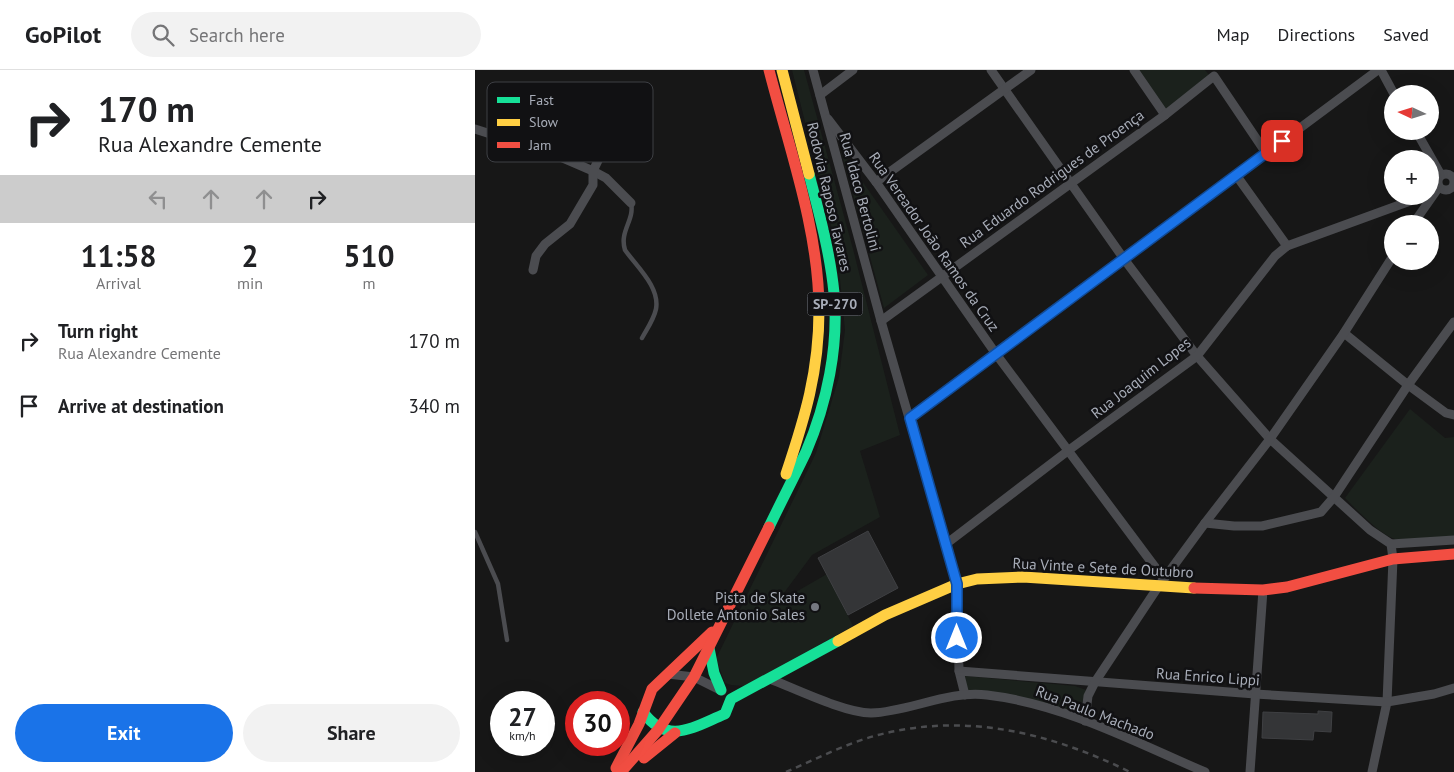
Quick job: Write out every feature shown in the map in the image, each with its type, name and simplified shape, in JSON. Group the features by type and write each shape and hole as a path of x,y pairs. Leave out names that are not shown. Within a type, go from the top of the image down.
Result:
{"main road":[{"name":"Rodovia Raposo Tavares","path":"766,530 805,418 813,386 819,324 819,281 813,238 769,70"},
{"name":"Rodovia Raposo Tavares","path":"621,772 658,730 694,677 806,451 829,372 835,330 835,291 829,252 783,70"},
{"name":"Rua Vinte e Sete de Outubro","path":"731,699 770,680 885,615 957,584 977,579 1023,577 1263,590 1287,587 1393,559 1454,554"},
{"path":"614,772 627,750 652,690 719,626"},
{"path":"709,648 714,673 721,690"},
{"path":"628,772 675,733 725,714 731,699"},
{"path":"643,712 648,722 658,730 675,733"}],"street":[{"name":"Rua Idaco Bertolini","path":"813,70 881,321 957,584 959,671 965,695"},
{"path":"820,95 853,70"},
{"path":"991,70 1124,258 1197,356 1270,439 1371,530 1391,544 1454,540"},
{"path":"876,182 1031,70"},
{"path":"1134,70 1165,115"},
{"path":"910,418 1379,70 1389,85"},
{"name":"Rua Eduardo Rodrigues de Proença","path":"881,321 1165,115 1214,76 1266,153"},
{"name":"Rua Vereador João Ramos da Cruz","path":"825,115 876,182 996,354 1069,450 1161,583"},
{"path":"475,129 487,133"},
{"path":"1421,140 1441,175"},
{"path":"572,162 606,178 631,203"},
{"path":"533,270 537,256 545,244 570,224 582,205 593,185 593,171 597,162"},
{"path":"1439,178 1441,175 1447,173 1453,174 1453,187"},
{"path":"1236,175 1287,246"},
{"name":"Rua Joaquim Lopes","path":"1439,192 1453,187"},
{"name":"Rua Joaquim Lopes","path":"946,544 1197,356 1275,256 1287,246 1399,205"},
{"path":"1085,721 1088,696 1095,682 1161,583 1270,439 1344,333 1384,270"},
{"path":"1205,523 1233,526 1262,526 1321,512 1408,385 1454,322"},
{"path":"1344,333 1408,385 1446,413 1454,416"},
{"path":"1372,772 1387,702 1393,559 1391,544"},
{"path":"1250,772 1263,590"},
{"name":"Rua Enrico Lippi","path":"959,671 1255,694 1387,702 1434,694 1454,688"},
{"path":"667,674 694,677 721,690 731,699"},
{"name":"Rua Paulo Machado","path":"770,680 853,711 871,713 965,695 985,694 1035,703 1085,721 1205,772"}],"lane":[{"path":"631,203 632,209 624,232 623,243 625,250 655,292 657,301 656,311 642,338"},
{"path":"475,532 498,584 507,640"}],"shaded area":[{"path":"792,70 804,70 853,249 900,435 860,451 880,517 812,555 781,597 782,600 827,574 853,626 745,686 731,685 725,683 716,659 816,453 839,377 845,330 837,249"},
{"path":"1137,70 1205,70 1209,75 1164,111"},
{"path":"841,151 928,275 884,308"},
{"path":"1410,409 1445,438 1454,437 1454,536 1414,540 1392,538 1374,526 1345,498"},
{"path":"965,676 1075,686 1086,690 1080,711 1069,711 967,691"}],"building":[{"path":"868,531 898,588 848,615 818,558"},
{"path":"1318,711 1332,712 1331,732 1314,731 1313,740 1262,738 1263,712 1318,714"}],"railway":[{"path":"786,772 866,738 911,728 943,726 976,726 1039,737 1100,758 1130,772"}],"traffic: fast":[{"path":"769,527 806,452 820,414 833,354 835,333 834,293 824,233 809,174"},
{"path":"643,712 652,722 671,731 692,728 725,714 731,699 838,641"},
{"path":"709,648 714,673 721,690"}],"traffic: slow":[{"path":"782,70 809,174"},
{"path":"786,474 810,394 817,354 819,310"},
{"path":"838,641 885,615 957,584 977,579 1023,577 1194,588"}],"traffic: jam":[{"path":"769,70 794,159 808,219 818,280 819,310"},
{"path":"621,772 658,730 694,677 769,527"},
{"path":"1194,588 1263,590 1287,587 1393,559 1454,554"},
{"path":"616,768 639,724 652,689 712,632"},
{"path":"644,758 675,733"}],"place":[{"name":"Pista de Skate Dollete Antonio Sales","path":"815,607"}],"route":[{"path":"957,638 957,584 910,418 1282,141"}]}
